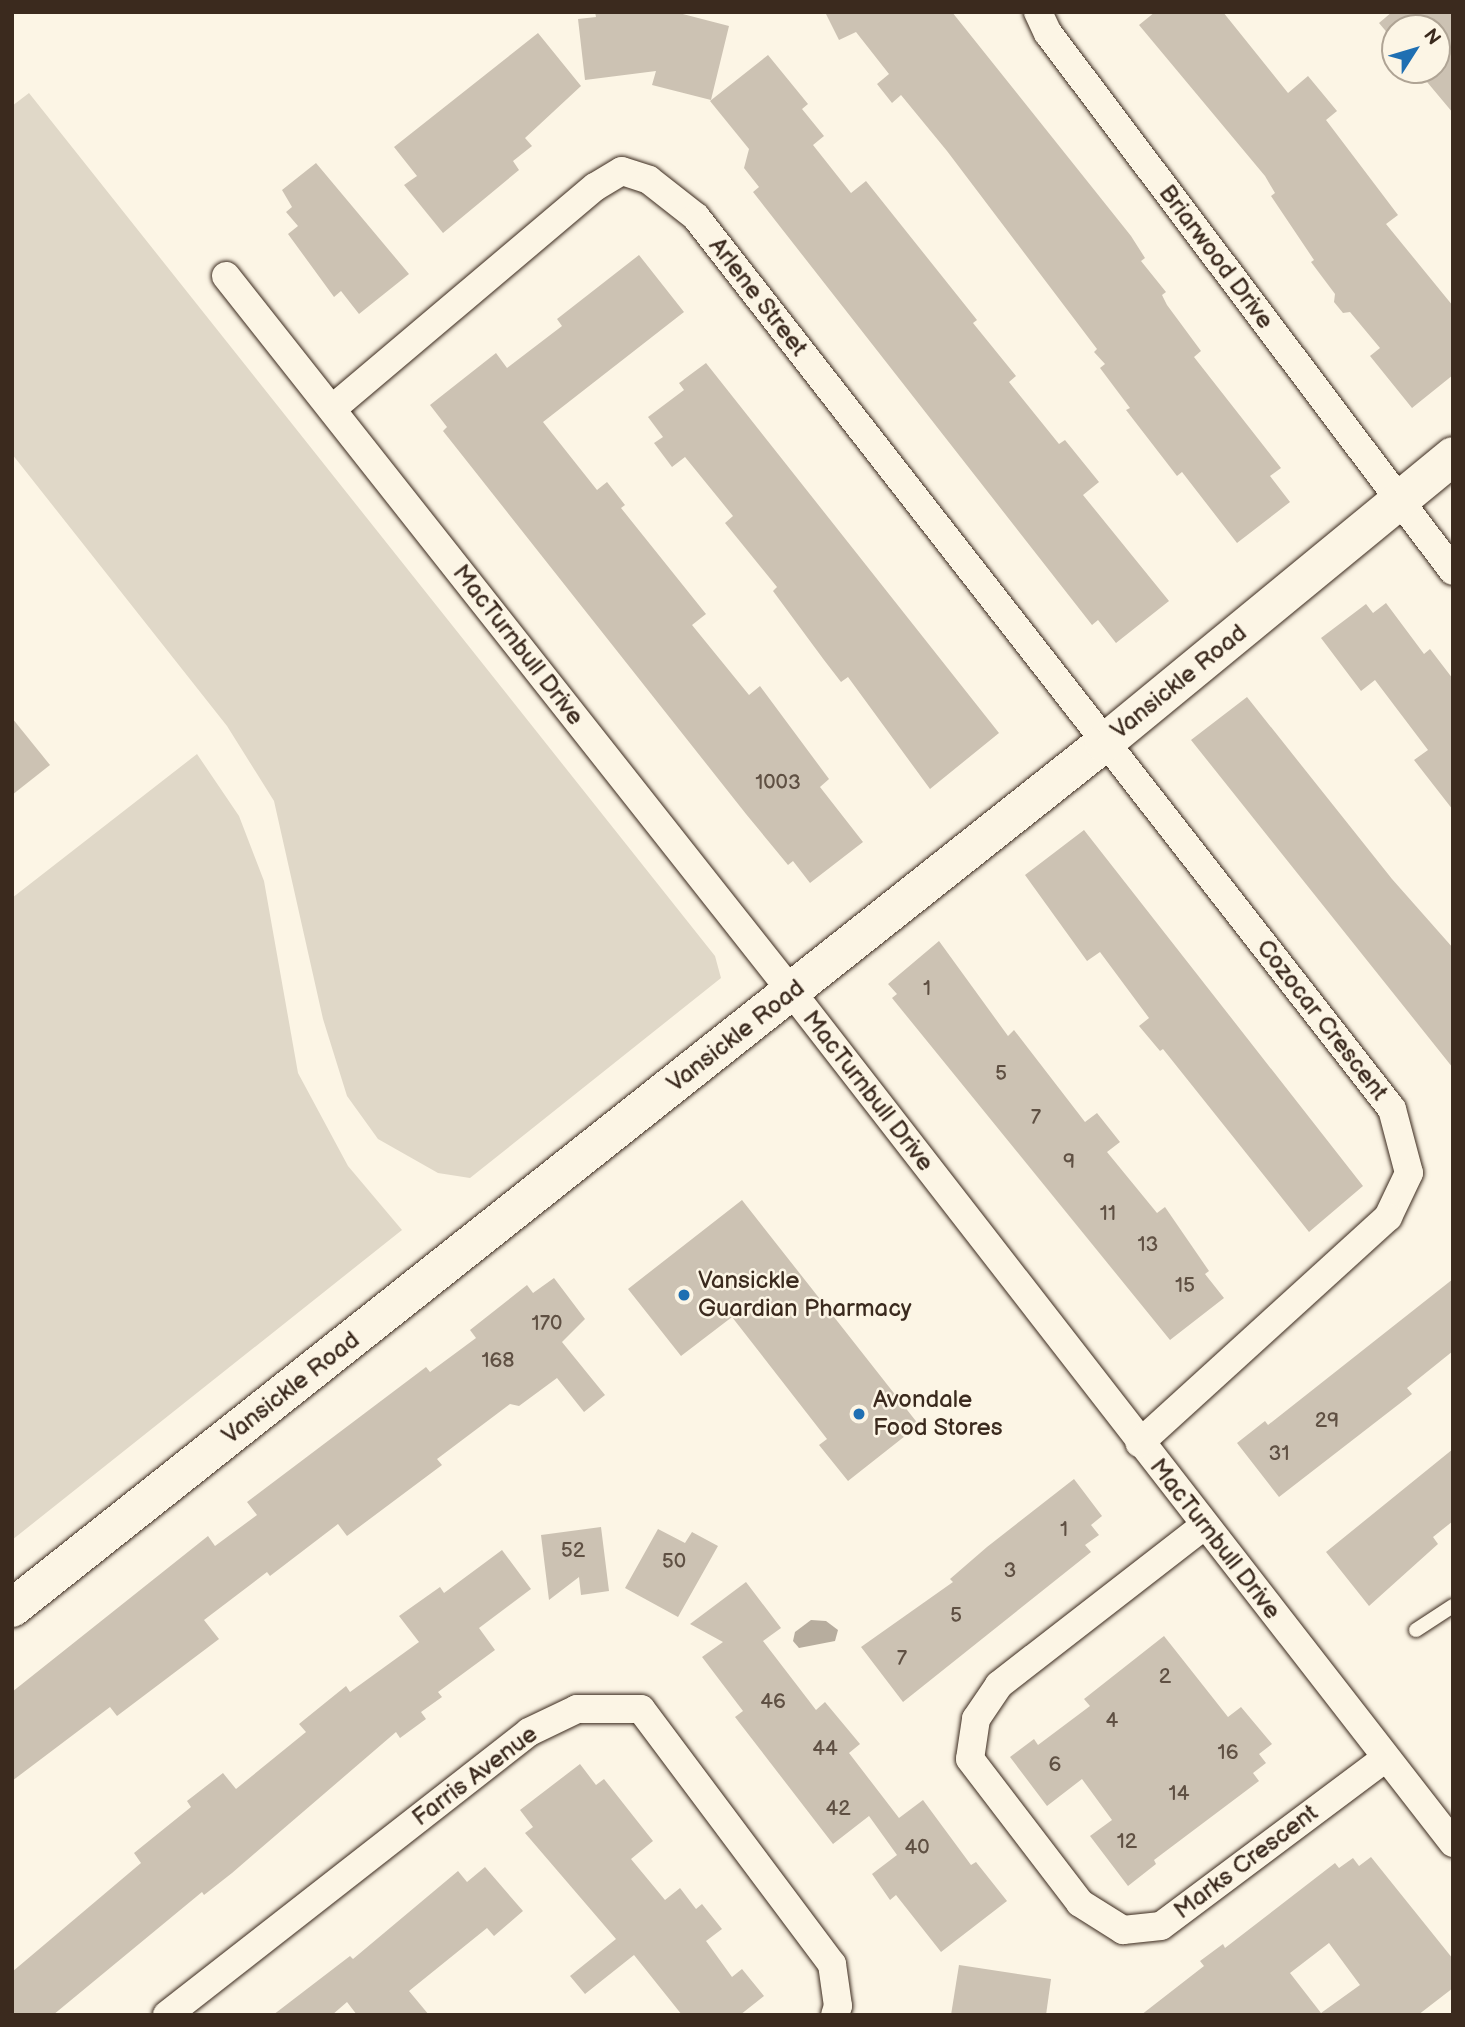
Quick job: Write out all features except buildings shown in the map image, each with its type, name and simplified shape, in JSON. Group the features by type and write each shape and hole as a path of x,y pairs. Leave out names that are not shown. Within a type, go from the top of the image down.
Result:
{"street":[{"name":"Briarwood Drive","path":"1038,12 1397,500 1453,571"},
{"name":"Arlene Street","path":"332,409 594,187 622,171 649,180 696,217 1104,743"},
{"name":"MacTurnbull Drive","path":"226,276 792,991 1384,1759 1453,1843"},
{"name":"Vansickle Road","path":"12,1608 1104,743 1453,456"},
{"name":"Cozocar Crescent","path":"1104,743 1392,1109 1409,1173 1388,1217 1140,1443"},
{"name":"Marks Crescent","path":"1205,1525 999,1685 976,1719 970,1759 1080,1903 1123,1930 1161,1926 1384,1759"},
{"name":"Farris Avenue","path":"167,2015 529,1732 577,1709 641,1709 832,1964 838,2006 835,2015"}],"lane":[{"path":"1416,1630 1453,1606"}],"shaded area":[{"path":"29,93 715,956 721,978 470,1178 438,1173 378,1139 347,1096 323,1019 274,801 227,726 12,454 12,106"},
{"path":"197,754 239,816 264,881 298,1073 348,1166 402,1230 12,1540 12,898"},
{"path":"811,1620 826,1621 838,1630 835,1641 799,1648 793,1641 795,1632"}],"place":[{"name":"Vansickle Guardian Pharmacy","path":"684,1295"},
{"name":"Avondale Food Stores","path":"859,1414"}]}
